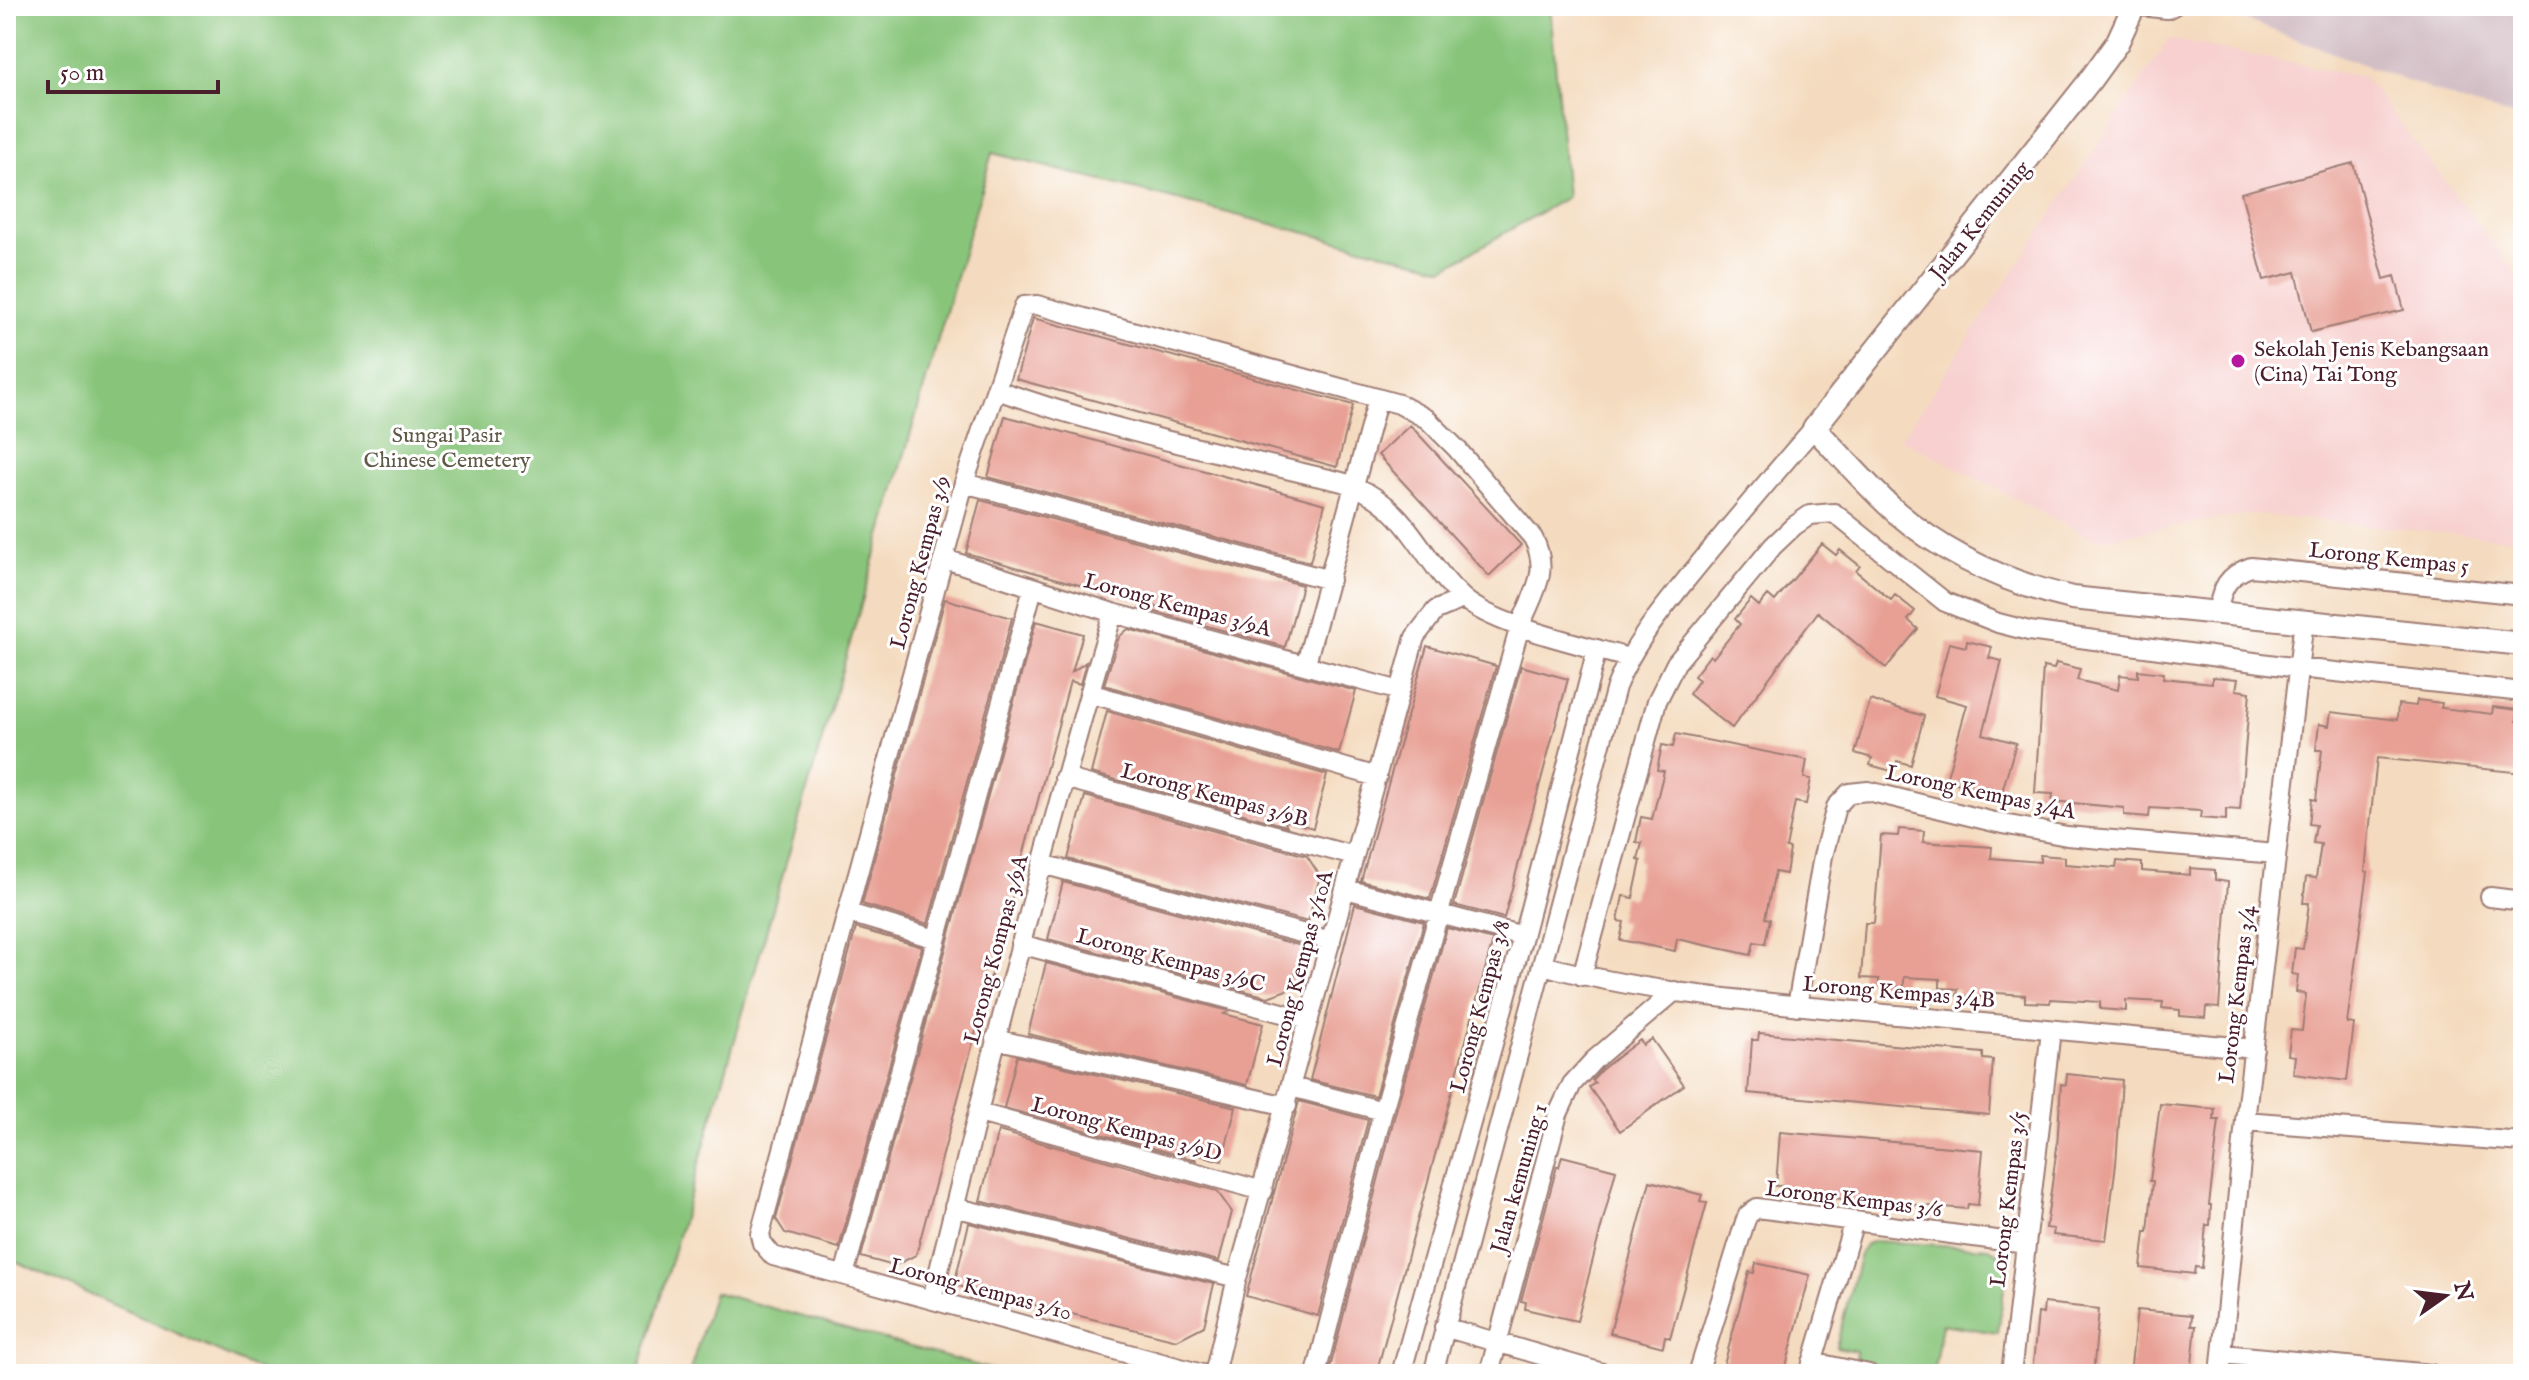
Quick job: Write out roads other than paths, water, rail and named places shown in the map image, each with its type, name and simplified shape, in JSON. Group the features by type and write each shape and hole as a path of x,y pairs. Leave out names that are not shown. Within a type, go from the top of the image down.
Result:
{"street":[{"name":"Jalan Kemuning","path":"1814,428 2088,83 2117,43 2134,6"},
{"path":"2141,6 2167,9 2173,6"},
{"name":"Lorong Kempas 3/9","path":"760,1234 964,483 1020,314 1024,306 1037,305 1399,404 1427,419 1457,449 1533,538 1541,554 1542,572 1520,626 1383,1111 1316,1374"},
{"path":"997,390 1042,406 1192,447 1354,486 1397,515 1447,581 1463,599 1480,610 1520,626 1628,658"},
{"path":"1306,663 1378,398"},
{"path":"1433,1374 1616,687 1628,658 1643,634 1814,428 1896,512 1951,552 1994,574 2041,591 2072,598 2523,644"},
{"path":"964,483 1330,580"},
{"path":"1582,976 1665,681 1676,663 1773,546 1810,515 1834,513 1945,602 1998,623 2029,631 2298,668 2523,692"},
{"name":"Lorong Kempas 3/9A","path":"945,559 1113,613 1400,691"},
{"name":"Lorong Kempas 5","path":"2217,612 2221,590 2229,579 2238,571 2251,567 2523,595"},
{"path":"844,1275 1033,588"},
{"name":"Lorong Kempas 3/10A","path":"1214,1374 1237,1278 1415,637 1436,610 1463,599"},
{"name":"Lorong Kompas 3/9A","path":"932,1299 1020,944 1064,778 1113,613"},
{"name":"Lorong Kempas 3/4","path":"2220,1374 2245,1121 2304,620"},
{"name":"Lorong Kempas 3/8","path":"1401,1374 1523,936 1597,649"},
{"path":"1089,693 1377,777"},
{"name":"Lorong Kempas 3/9B","path":"1064,778 1354,856"},
{"name":"Lorong Kempas 3/4A","path":"1797,1006 1823,856 1836,807 1849,793 1868,791 1998,823 2067,836 2276,854"},
{"path":"1042,864 1331,941"},
{"path":"1346,889 1523,936"},
{"path":"2490,897 2523,901"},
{"path":"849,913 936,939"},
{"name":"Lorong Kempas 3/9C","path":"1020,944 1309,1020"},
{"name":"Lorong Kempas 3/4B","path":"1543,965 1582,976 1797,1006 2254,1049"},
{"name":"Jalan kemuning 1","path":"1489,1374 1558,1114 1572,1084 1594,1060 1675,991"},
{"name":"Lorong Kempas 3/5","path":"2011,1374 2051,1030"},
{"path":"995,1039 1289,1096 1383,1111"},
{"name":"Lorong Kempas 3/9D","path":"979,1113 1263,1191"},
{"path":"2245,1121 2523,1142"},
{"path":"954,1207 1237,1278"},
{"name":"Lorong Kempas 3/6","path":"1698,1374 1745,1222 1752,1211 1762,1207 2026,1244"},
{"path":"1854,1221 1810,1368 1869,1374"},
{"name":"Lorong Kempas 3/10","path":"760,1234 762,1243 773,1256 1202,1374"},
{"path":"1444,1327 1606,1374"},
{"path":"2223,1354 2431,1374"}],"place":[{"name":"Sekolah Jenis Kebangsaan (Cina) Tai Tong","path":"2238,361"}],"park label":[{"name":"Sungai Pasir Chinese Cemetery","path":"447,446"}]}
